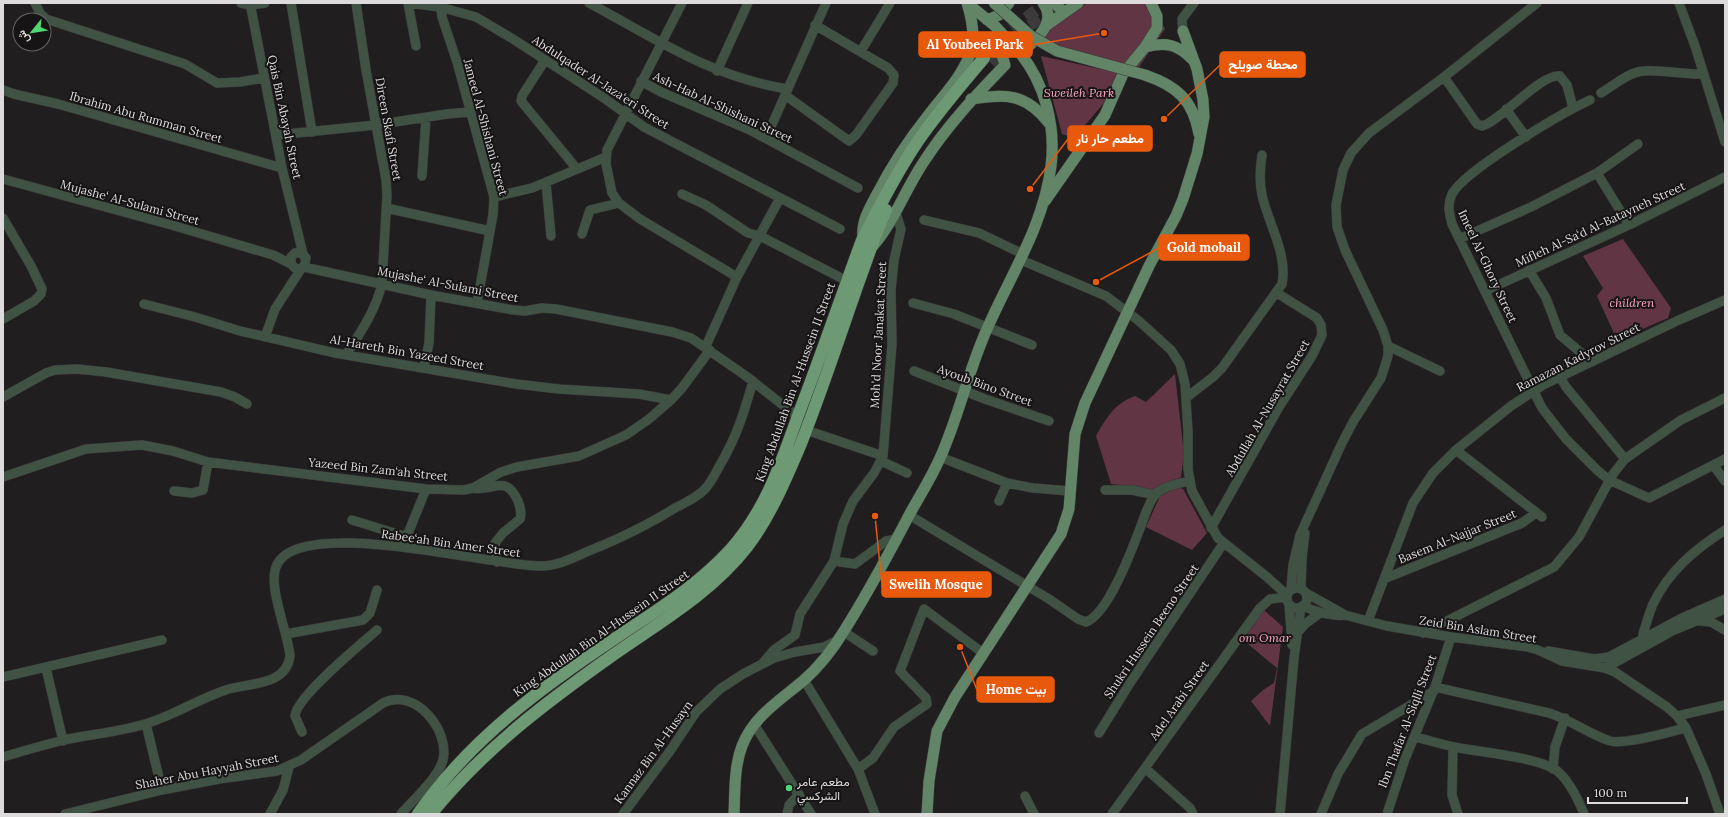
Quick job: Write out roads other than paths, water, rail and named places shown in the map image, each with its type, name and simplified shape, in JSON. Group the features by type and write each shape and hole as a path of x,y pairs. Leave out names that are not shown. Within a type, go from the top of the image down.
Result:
{"highway":[{"name":"King Abdullah Bin Al-Hussein II Street","path":"418,814 465,757 509,716 616,637 676,599 720,560 742,535 760,509 781,466 847,281 864,238 885,195 918,141 936,115 988,61 942,121 908,171 887,208 871,248 806,430 782,489 767,516 746,547 706,589 679,610 588,673 516,726 459,780 431,814"}],"main road":[{"path":"734,814 739,757 745,739 754,724 771,706 804,680 821,662 841,636 897,539 940,457 987,328 1022,257 1041,209 1051,168 1051,126 1042,90 1032,69 1020,53 991,23 967,3"},
{"path":"864,238 864,223 878,192 904,148 964,67 970,53 973,27 967,3"},
{"path":"994,3 1032,36 1057,51 1145,75 1162,81 1175,89 1187,101 1193,112 1200,140"},
{"path":"991,23 1009,3"},
{"path":"1043,3 1048,13 1047,25"},
{"path":"1054,3 1064,12"},
{"path":"1020,53 1034,42 1047,25 1078,3"},
{"path":"1041,209 1107,112 1123,74 1145,47 1157,28 1158,21 1151,3"},
{"path":"927,814 929,781 937,731 950,705 1061,534 1067,518 1072,449 1079,419 1128,311 1183,199 1200,140 1204,110 1194,61 1183,31"},
{"path":"1145,47 1159,44 1176,46 1194,61"},
{"path":"871,248 884,232 930,151 971,99 1005,65 1005,60 1001,52 993,47 984,47 970,53"},
{"path":"971,99 997,96 1020,98 1040,111 1051,126"}],"street":[{"path":"36,3 40,13 46,19 185,64 217,83 240,82 263,78"},
{"path":"247,4 265,3"},
{"path":"291,3 312,132"},
{"name":"Direen Skafi Street","path":"346,355 374,309 382,283 386,208 386,180 356,3"},
{"path":"408,3 416,46"},
{"name":"Abdulqader Al-Jaza‘eri Street","path":"408,3 440,5 476,17 513,39 604,98 625,114 661,136 840,229"},
{"path":"589,3 608,7 662,44 717,71 752,83 787,92 846,139 851,140 888,90 894,79 894,75 888,68 815,25"},
{"path":"682,3 610,142 606,157 612,193 640,219 737,277"},
{"path":"717,71 748,3"},
{"path":"766,138 826,3"},
{"path":"861,51 890,3"},
{"path":"1183,31 1182,19 1194,3"},
{"path":"1294,658 1289,596 1295,552 1300,535 1304,530 1342,443 1353,422 1381,378 1386,365 1388,346 1376,314 1340,239 1336,217 1337,191 1343,170 1359,142 1385,120 1444,77 1536,3"},
{"path":"1679,3 1724,132 1725,142"},
{"name":"Qais Bin Abayah Street","path":"247,4 282,168 299,236 298,261"},
{"name":"Jameel Al-Shishani Street","path":"440,5 494,197 490,231 477,303"},
{"path":"545,60 522,96 521,101 577,169"},
{"path":"1601,93 1632,75 1643,71 1687,75 1703,74"},
{"path":"1444,77 1480,126 1486,125 1533,89 1557,76 1560,76 1566,85 1572,108"},
{"name":"Ash-Hab Al-Shishani Street","path":"641,81 766,138 858,188"},
{"name":"Ibrahim Abu Rumman Street","path":"3,90 58,104 282,168"},
{"name":"Imeel Al-Ghory Street","path":"1590,100 1572,108 1526,137 1460,182 1452,193 1449,201 1449,212 1459,239 1514,347 1542,408 1566,439 1597,470 1610,480 1649,498 1714,466"},
{"path":"1506,109 1526,137"},
{"path":"276,135 376,125 470,112"},
{"path":"422,176 426,118"},
{"path":"1459,239 1531,207 1597,173 1638,144"},
{"path":"1187,397 1222,368 1282,284 1283,267 1261,190 1260,174 1262,155"},
{"path":"494,197 519,193 606,157"},
{"path":"1597,173 1630,225"},
{"name":"Mifleh Al-Sa‘d Al-Batayneh Street","path":"1485,291 1630,225 1725,177"},
{"name":"Mujashe‘ Al-Sulami Street","path":"3,179 298,261 329,273 382,283 431,295 513,310 542,308 556,309 687,336 708,348 798,417"},
{"path":"546,183 551,236"},
{"path":"682,194 706,205 748,233 760,236 847,281"},
{"name":"Yazeed Bin Zam‘ah Street","path":"3,477 59,458 99,447 154,446 208,462 426,489 464,490 473,488 494,475 509,469 579,456 597,450 636,428 671,400 682,388 708,348 737,277 780,198"},
{"path":"582,234 590,210 620,202"},
{"path":"386,208 490,231"},
{"name":"Moh'd Noor Janakat Street","path":"882,459 892,344 891,290 894,260 901,229 896,210"},
{"path":"3,218 31,266 42,289 42,294 34,301 3,319"},
{"path":"924,220 979,233 1022,257 1101,294 1128,311 1164,344 1176,357 1183,374 1187,397 1189,481 1192,491 1211,528 1223,544 1268,577 1272,576 1289,596 1296,608 1302,606"},
{"path":"265,337 275,309 290,284 298,261"},
{"path":"1529,270 1546,298 1560,335 1592,362"},
{"name":"Abdullah Al-Nusayrat Street","path":"1211,528 1279,407 1312,356 1322,335 1321,325 1317,318 1276,293"},
{"path":"424,368 429,343 431,295"},
{"name":"Ramazan Kadyrov Street","path":"1368,621 1386,578 1394,552 1413,503 1433,473 1456,450 1482,427 1533,391 1679,320 1725,300"},
{"path":"913,303 954,314 1032,345"},
{"name":"Al-Hareth Bin Yazeed Street","path":"144,304 265,337 346,355 516,384 560,389 639,394 671,400"},
{"path":"1388,346 1440,371"},
{"path":"3,397 46,373 55,370 77,369 106,372 221,392 235,397 247,404"},
{"name":"Ayoub Bino Street","path":"914,371 964,391 1049,421"},
{"path":"1560,377 1566,387 1625,459"},
{"name":"Rabee‘ah Bin Amer Street","path":"3,757 63,741 146,724 183,710 223,690 270,681 289,664 290,656 278,605 274,574 278,563 291,552 310,546 330,544 403,546 497,562 540,566 563,562 639,530 700,493 711,482 743,420 753,381"},
{"path":"1423,633 1554,567 1579,537 1610,480 1625,459 1681,420 1725,398"},
{"path":"806,430 882,459 907,473"},
{"name":"Basem Al-Najjar Street","path":"1386,578 1539,515 1456,450"},
{"path":"940,457 1007,483 1033,488 1070,491"},
{"path":"762,664 774,650 795,635 800,614 834,560 849,508 858,492 882,459"},
{"path":"1725,459 1714,466 1725,481"},
{"path":"174,491 192,492 203,490 208,462"},
{"path":"909,515 1083,622 1090,621 1101,609 1118,581 1155,495 1171,486 1189,481"},
{"path":"999,501 1007,483"},
{"path":"473,488 485,489 504,485 509,487 514,493 521,510 520,519 503,533 495,543 497,562"},
{"path":"403,546 426,489"},
{"path":"1104,490 1132,490 1155,495"},
{"path":"352,520 407,537"},
{"path":"1280,814 1294,658 1302,606 1306,600 1304,591 1304,530"},
{"path":"1645,637 1643,634 1652,606 1668,579 1686,558 1702,544 1725,530"},
{"path":"834,560 856,564 886,541 897,539"},
{"name":"Shukri Hussein Beeno Street","path":"1099,732 1223,544"},
{"path":"1289,596 1296,588 1304,591"},
{"path":"286,634 363,620 370,613 377,590"},
{"name":"Zeid Bin Aslam Street","path":"1304,591 1345,615 1368,621 1423,633 1512,644 1538,650 1566,662 1605,668 1615,672 1654,697 1677,716 1686,728 1704,768 1720,814"},
{"name":"Adel Arabi Street","path":"1112,814 1260,608 1268,602 1289,596"},
{"path":"1538,650 1601,659 1609,657 1684,617 1725,599"},
{"name":"Zeid Bin Aslam Street","path":"1302,606 1320,613 1338,616 1345,615"},
{"path":"858,769 873,758 894,727 928,704 926,698 900,671 924,609 984,653"},
{"path":"1605,668 1672,631 1725,609"},
{"path":"1297,635 1305,624 1320,613"},
{"path":"1696,621 1711,622 1725,630"},
{"path":"302,732 295,716 298,707 329,672 377,630"},
{"path":"841,636 873,651"},
{"name":"Kannaz Bin Al-Husayn","path":"626,812 701,706 732,680 762,664 788,653 824,647 841,636"},
{"name":"Ibn Thafar Al-Siqlli Street","path":"1387,814 1400,772 1434,689 1451,637"},
{"path":"3,677 162,640"},
{"path":"808,650 821,662"},
{"path":"46,668 63,741"},
{"path":"804,680 858,769 874,814"},
{"path":"1321,814 1338,774 1359,736 1364,731 1434,689 1524,706 1565,718 1597,735 1615,741 1624,741 1686,728"},
{"name":"Shaher Abu Hayyah Street","path":"71,814 162,790 219,779 273,772 289,767 388,700 400,700 416,706 430,716 437,726 441,738 443,760 436,774 401,814"},
{"path":"1677,716 1725,705"},
{"path":"1553,768 1555,747 1565,718"},
{"path":"146,724 162,790"},
{"path":"754,724 811,814"},
{"path":"1415,737 1454,747 1521,759 1553,768 1562,776 1569,786 1584,814"},
{"path":"1454,747 1452,795 1458,814"},
{"path":"270,814 286,783 289,767"},
{"path":"1146,768 1190,808 1193,814"},
{"path":"787,814 790,803 799,794"},
{"path":"1025,796 1034,814"}],"tunnel":[{"path":"987,55 1009,31 1046,3"},
{"path":"991,63 1027,27 1062,3"}],"place":[{"name":"Al Youbeel Park","path":"1104,33"},
{"name":"محطة صويلح","path":"1164,119"},
{"name":"مطعم حار نار","path":"1030,189"},
{"name":"Gold mobail","path":"1096,282"},
{"name":"Swelih Mosque","path":"875,516"},
{"name":"Home بيت","path":"960,647"},
{"name":"مطعم عامر الشركسي","path":"789,788"}],"park label":[{"name":"Sweileh Park","path":"1079,92"},
{"name":"children","path":"1632,302"},
{"name":"om Omar","path":"1265,637"}]}
